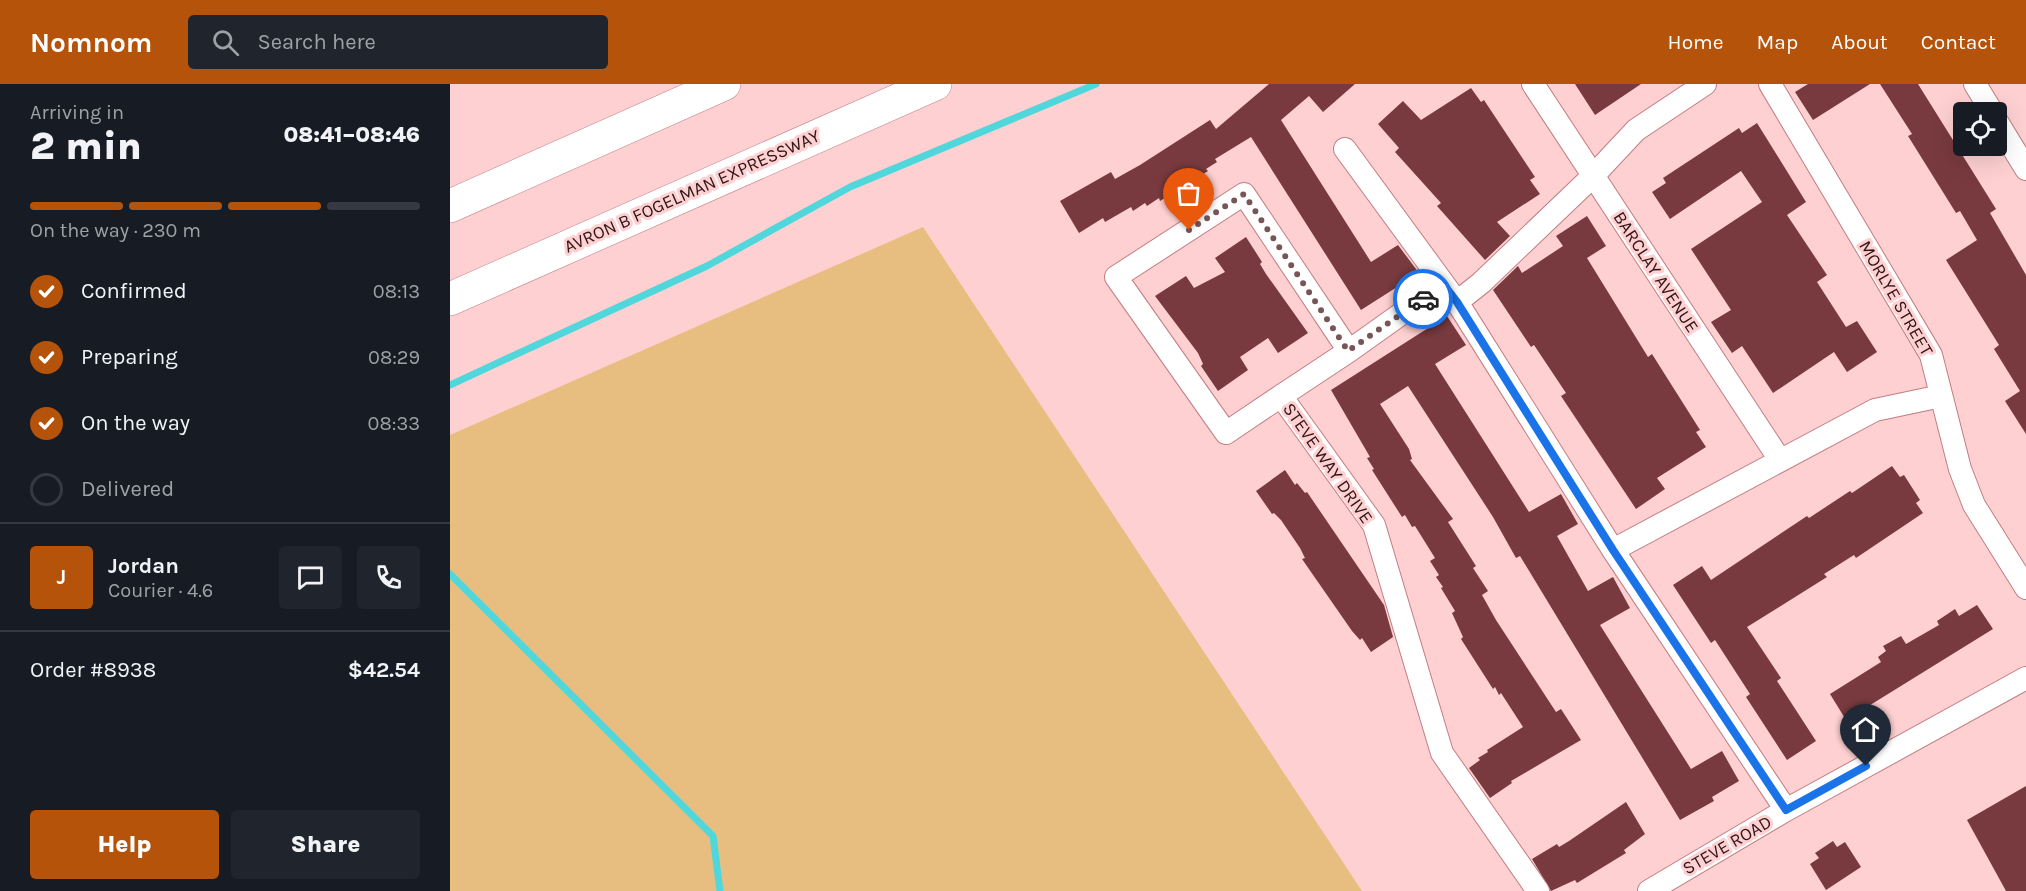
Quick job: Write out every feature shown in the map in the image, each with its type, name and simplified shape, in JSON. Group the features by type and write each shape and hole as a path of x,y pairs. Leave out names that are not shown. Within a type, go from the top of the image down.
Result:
{"highway":[{"path":"450,206 724,84"},
{"name":"AVRON B FOGELMAN EXPRESSWAY","path":"450,299 935,84"}],"street":[{"name":"BARCLAY AVENUE","path":"1533,84 1780,460"},
{"path":"1281,396 1348,351 1450,293 1481,283 1593,176 1636,130 1705,84"},
{"name":"MORLYE STREET","path":"1770,84 1931,356 1960,469 1974,505 2026,588"},
{"path":"1975,84 1986,102"},
{"path":"2007,138 2026,169"},
{"path":"1345,149 1450,293 1613,550 1786,810"},
{"name":"STEVE WAY DRIVE","path":"1348,351 1244,194 1116,277 1226,433 1281,396 1374,525 1442,753 1538,891"},
{"path":"1613,550 1875,410 1941,396"},
{"name":"STEVE ROAD","path":"1648,891 1786,810 2026,678"}],"shaded area":[{"path":"923,227 1362,891 450,891 450,435"}],"building":[{"path":"1269,84 1355,84 1323,112 1309,96 1281,120 1371,262 1398,245 1419,273 1361,310 1251,137 1215,159 1217,162 1206,169 1208,171 1160,201 1159,198 1147,206 1145,203 1133,211 1131,207 1105,222 1103,218 1079,233 1060,201 1111,172 1115,179 1210,120 1216,129"},
{"path":"1575,84 1641,84 1595,115"},
{"path":"1808,84 1870,84 1813,120 1795,92"},
{"path":"1880,84 1918,84 1953,140 1953,156 1963,156 1996,209 1990,213 2026,275 2026,434 2005,401 2020,391 1994,349 1999,345 1946,260 1977,240 1960,211 1956,213 1908,136 1912,134"},
{"path":"1471,88 1481,102 1484,100 1535,177 1530,180 1540,194 1497,222 1510,236 1485,260 1437,206 1441,203 1395,152 1399,148 1378,124 1403,101 1421,120"},
{"path":"1757,123 1806,202 1787,215 1827,275 1817,282 1846,327 1857,321 1877,352 1847,372 1834,352 1773,393 1742,346 1732,353 1711,322 1731,310 1691,249 1762,202 1741,171 1670,219 1652,192 1666,183 1663,178 1739,128 1742,133"},
{"path":"1587,216 1606,246 1587,258 1648,357 1652,354 1700,430 1696,432 1706,447 1657,478 1665,489 1636,509 1561,396 1566,393 1534,345 1531,347 1493,290 1518,266 1522,273 1563,246 1556,236"},
{"path":"1246,237 1262,262 1260,264 1266,274 1308,333 1278,353 1268,338 1240,357 1248,370 1218,391 1201,366 1203,364 1198,353 1155,296 1186,276 1194,288 1225,272 1215,258"},
{"path":"1447,316 1466,345 1435,364 1529,512 1561,494 1578,524 1557,536 1588,591 1613,577 1630,608 1600,625 1691,769 1722,751 1739,781 1712,797 1714,801 1680,820 1520,556 1516,558 1493,517 1408,386 1380,404 1409,449 1412,459 1410,460 1453,519 1448,522 1476,566 1473,568 1488,591 1482,595 1496,620 1556,712 1561,709 1581,740 1511,781 1512,783 1490,798 1469,768 1480,760 1478,758 1488,752 1487,750 1523,727 1501,693 1499,695 1495,687 1493,689 1461,639 1463,637 1452,613 1455,611 1441,588 1443,587 1436,577 1439,575 1430,561 1435,558 1415,526 1412,527 1405,515 1402,517 1372,470 1374,469 1367,458 1370,457 1331,390"},
{"path":"1892,466 1900,477 1904,475 1920,500 1916,503 1923,513 1856,558 1854,555 1824,574 1827,577 1747,627 1781,678 1777,681 1816,741 1787,760 1746,697 1750,694 1715,640 1711,643 1673,585 1702,566 1711,580 1807,516 1809,518 1850,491 1852,493"},
{"path":"1285,470 1295,485 1297,483 1305,493 1307,492 1384,605 1393,637 1371,652 1362,638 1360,640 1352,631 1302,559 1305,558 1300,548 1281,520 1274,513 1272,514 1256,491"},
{"path":"1977,605 1993,629 1846,720 1830,694 1881,662 1878,657 1886,651 1883,646 1901,636 1906,644 1939,625 1937,621 1955,609 1959,616"},
{"path":"2026,786 2026,891 2006,891 1967,820"},
{"path":"1626,802 1645,834 1624,850 1626,853 1577,883 1575,880 1551,891 1532,859 1557,844 1559,847 1569,841"},
{"path":"1833,841 1837,847 1845,842 1861,867 1826,890 1810,864 1819,858 1815,853"}],"waterway":[{"path":"450,385 707,266 850,187 1096,84"},
{"path":"450,574 713,836 720,891"}],"way so far":[{"path":"1189,230 1244,194 1348,351 1423,299"}],"route":[{"path":"1423,299 1443,284 1457,302 1613,550 1786,810 1866,766"}]}
